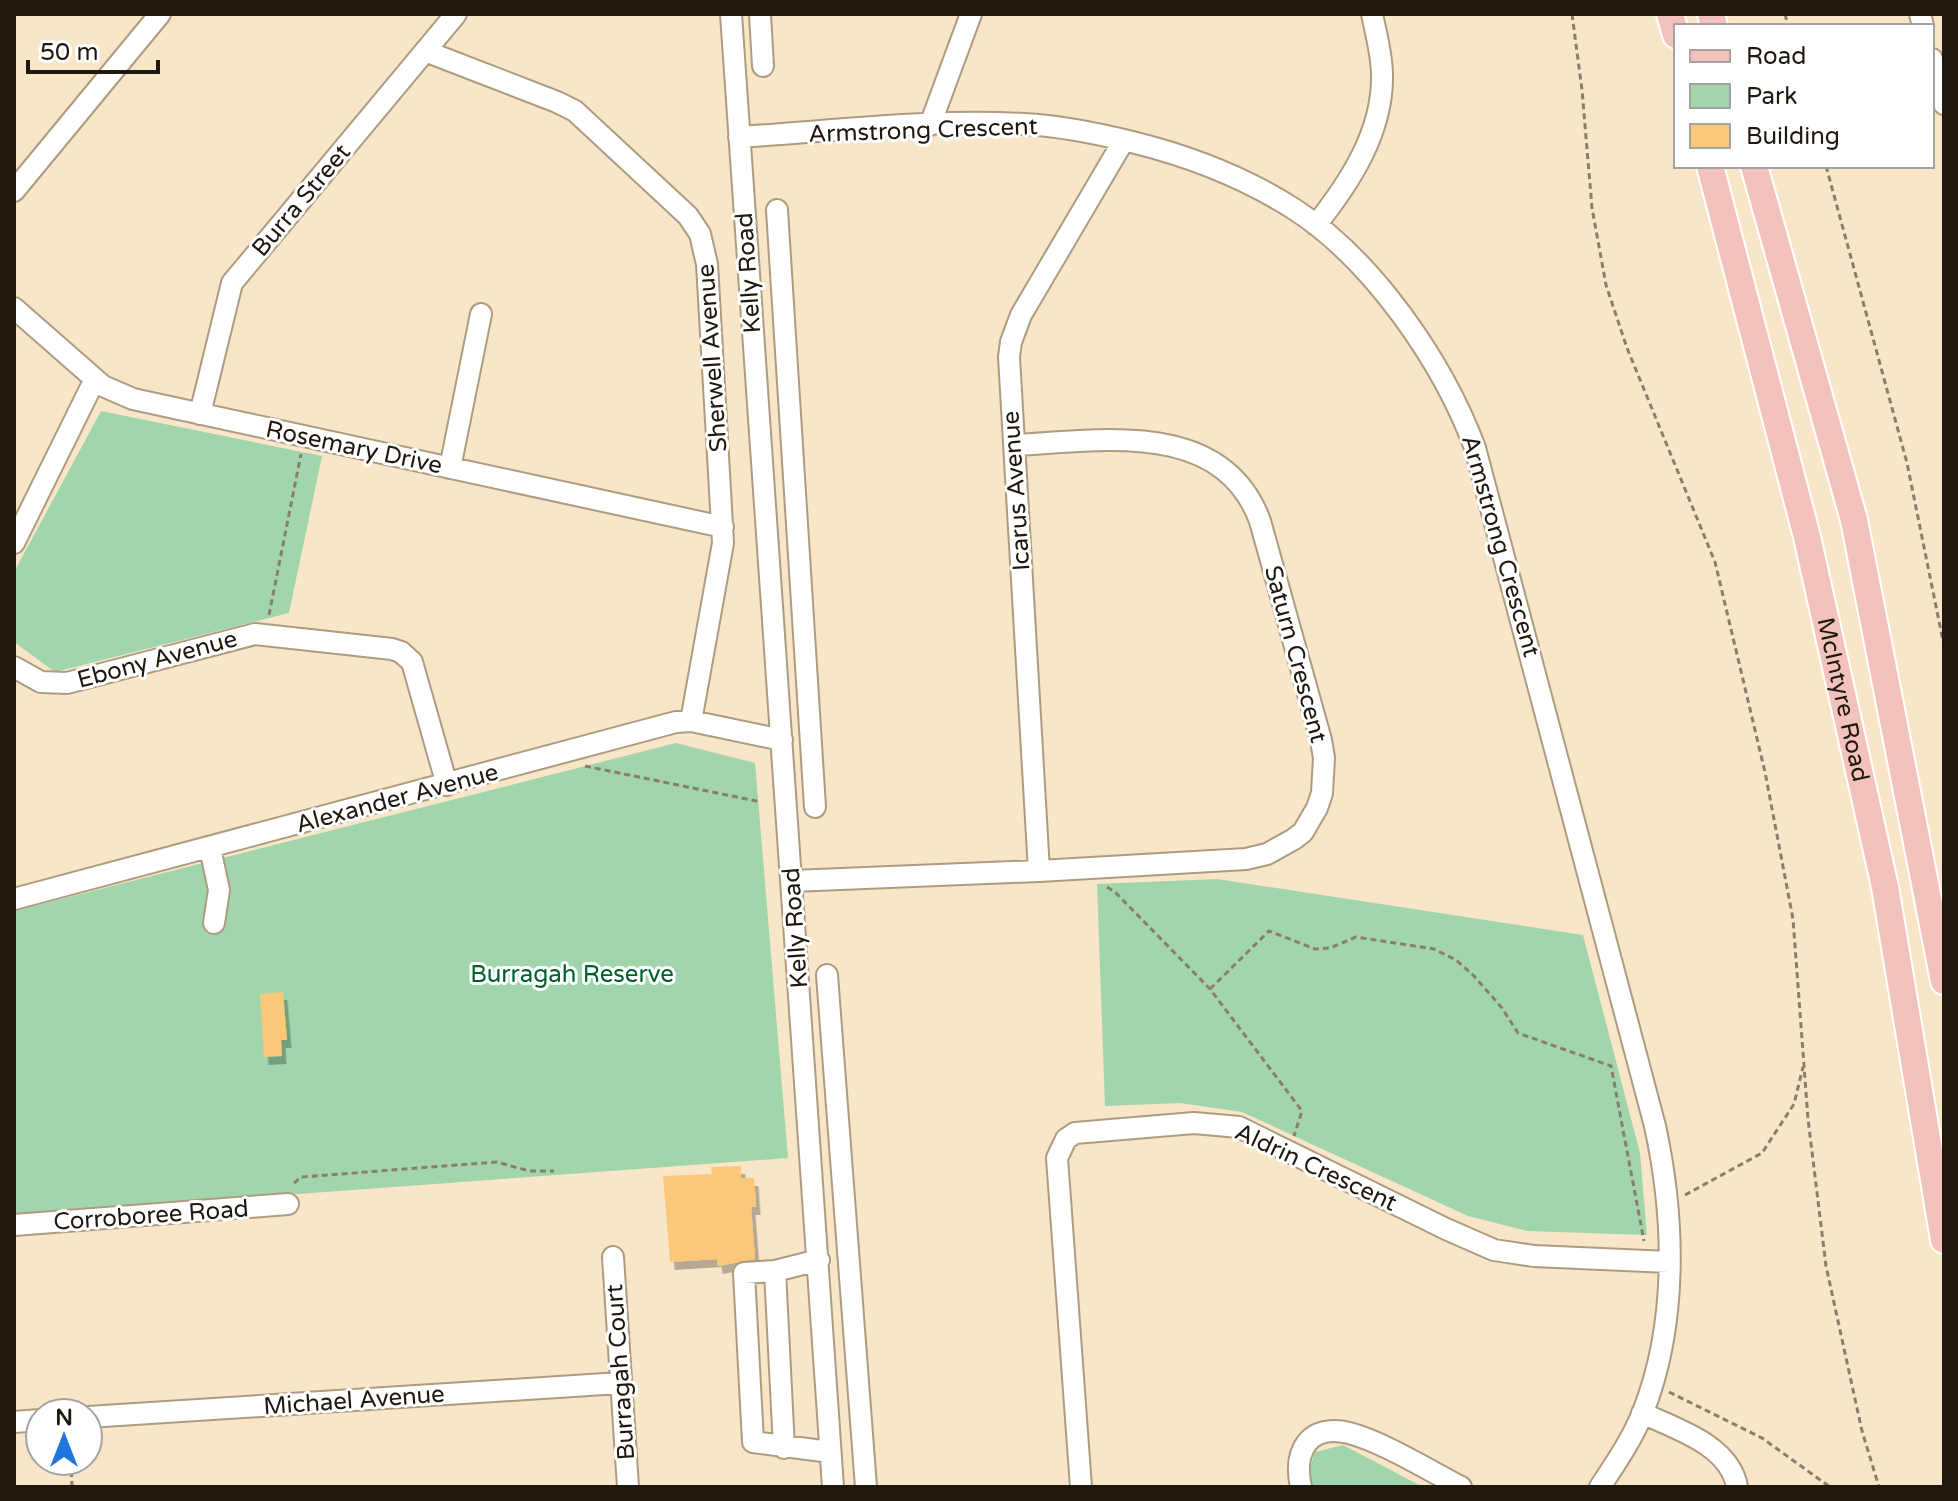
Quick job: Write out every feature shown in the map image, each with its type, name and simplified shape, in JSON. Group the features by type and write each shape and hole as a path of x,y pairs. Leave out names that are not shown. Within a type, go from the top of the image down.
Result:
{"main road":[{"name":"McIntyre Road","path":"1711,168 1807,537 1885,887 1944,1240"},
{"name":"McIntyre Road","path":"1755,168 1854,520 1944,981"}],"street":[{"path":"14,191 160,14"},
{"name":"Burra Street","path":"200,414 232,283 456,14"},
{"name":"Kelly Road","path":"731,14 833,1487"},
{"path":"760,14 763,66"},
{"path":"930,125 971,14"},
{"path":"1316,225 1345,185 1368,145 1379,116 1383,73 1372,14"},
{"name":"Sherwell Avenue","path":"425,51 575,111 666,195 695,226 703,243 707,264 723,527 720,563 691,721"},
{"path":"1934,66 1944,104"},
{"name":"Armstrong Crescent","path":"739,137 930,125 1023,124 1084,130 1185,157 1278,199 1316,225 1377,286 1428,351 1452,393 1475,448 1655,1126 1668,1204 1669,1262 1664,1325 1651,1383 1642,1413 1600,1487"},
{"name":"Icarus Avenue","path":"1039,871 1009,372 1015,329 1124,140"},
{"name":"Kelly Road","path":"777,210 815,807"},
{"name":"Rosemary Drive","path":"14,308 95,379 116,393 723,527"},
{"path":"450,468 481,314"},
{"path":"14,543 95,379"},
{"name":"Saturn Crescent","path":"792,881 1246,859 1282,848 1303,832 1317,808 1324,780 1321,740 1260,521 1240,485 1202,457 1161,442 1137,440 1014,445"},
{"path":"766,532 798,531"},
{"name":"Ebony Avenue","path":"14,667 41,682 67,683 240,636 265,635 381,647 401,652 412,662 447,785"},
{"name":"Alexander Avenue","path":"14,899 676,722 691,721 782,740"},
{"path":"210,848 219,890 214,923"},
{"name":"Kelly Road","path":"827,975 866,1487"},
{"name":"Aldrin Crescent","path":"1081,1487 1057,1158 1059,1148 1075,1133 1194,1123 1239,1127 1494,1250 1534,1256 1669,1262"},
{"name":"Corroboree Road","path":"14,1225 288,1204"},
{"name":"Burragah Court","path":"613,1257 628,1487"},
{"path":"819,1260 775,1271 744,1273 753,1442 830,1452"},
{"path":"775,1271 784,1448"},
{"path":"823,1324 855,1322"},
{"name":"Michael Avenue","path":"104,1416 620,1383"},
{"path":"1642,1413 1699,1440 1715,1452 1732,1470 1737,1487"},
{"path":"1301,1487 1298,1460 1303,1447 1322,1432 1335,1431 1364,1438 1461,1487"}],"path":[{"path":"1572,14 1592,208 1606,285 1627,348 1715,562 1740,660 1793,919 1808,1119 1826,1266 1862,1431 1879,1487"},
{"path":"1827,168 1907,463 1944,646"},
{"path":"265,635 304,436"},
{"path":"546,758 761,802"},
{"path":"1082,868 1115,892 1210,989 1302,1111 1290,1150"},
{"path":"1210,989 1269,931 1315,949 1330,948 1356,937 1434,949 1456,960 1502,1008 1518,1033 1611,1066 1644,1242"},
{"path":"1668,1204 1762,1153 1794,1104 1804,1059"},
{"path":"294,1183 301,1177 497,1162 529,1171 554,1171"},
{"path":"1634,1191 1644,1191"},
{"path":"1651,1383 1762,1438 1830,1487"}],"green space":[{"path":"101,411 322,456 289,613 55,672 14,642 14,572"},
{"name":"Burragah Reserve","path":"676,743 755,763 788,1158 14,1215 14,911"},
{"path":"1217,879 1583,935 1640,1153 1647,1235 1527,1231 1468,1216 1242,1112 1180,1103 1105,1106 1097,884"},
{"path":"1343,1445 1423,1487 1312,1487 1308,1474 1315,1452"}],"building":[{"path":"283,992 287,1040 281,1040 282,1056 264,1057 260,994"},
{"path":"741,1166 741,1178 754,1178 756,1207 751,1207 755,1259 718,1266 717,1259 670,1262 663,1176 712,1174 711,1167"}]}
